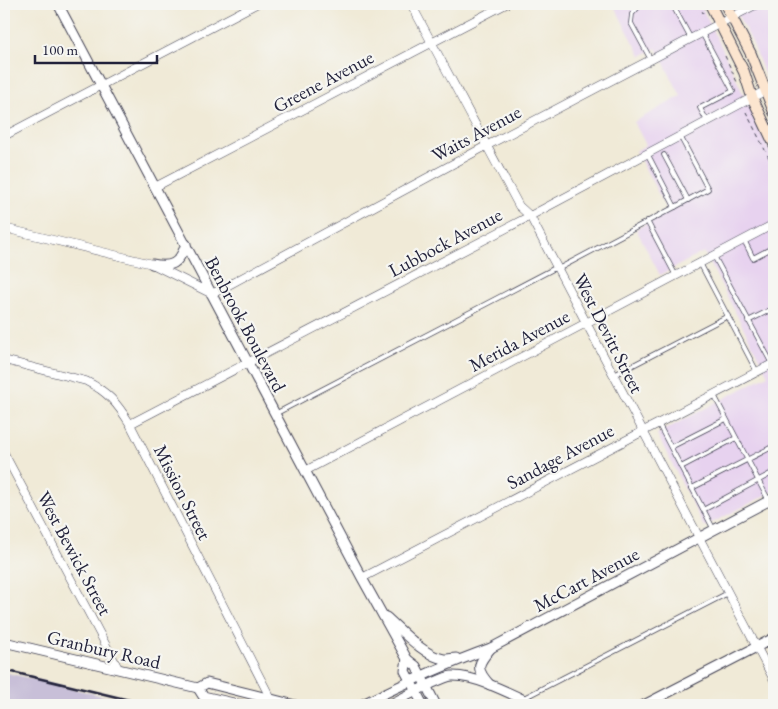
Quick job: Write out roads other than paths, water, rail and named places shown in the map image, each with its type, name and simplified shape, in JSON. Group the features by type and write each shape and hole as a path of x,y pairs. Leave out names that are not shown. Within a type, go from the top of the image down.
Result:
{"main road":[{"path":"710,4 744,72 752,97 774,144"},
{"path":"725,4 770,88 774,112"}],"street":[{"name":"Benbrook Boulevard","path":"58,4 362,578 407,660 416,666 421,676 430,685 436,705"},
{"path":"4,136 256,4"},
{"name":"West Devitt Street","path":"411,4 519,206 530,216 774,680"},
{"name":"Greene Avenue","path":"155,188 506,4"},
{"name":"Waits Avenue","path":"212,294 486,146 757,4"},
{"name":"Lubbock Avenue","path":"130,424 530,216 770,88"},
{"name":"Merida Avenue","path":"305,471 774,224"},
{"path":"4,228 165,267 175,263 182,254 186,244"},
{"path":"152,264 212,294"},
{"name":"Mission Street","path":"4,360 86,381 98,387 118,405 130,424 273,702"},
{"name":"Sandage Avenue","path":"362,578 773,364"},
{"name":"West Bewick Street","path":"4,453 118,668"},
{"name":"McCart Avenue","path":"410,680 491,648 772,500"},
{"path":"381,612 429,652 443,659 462,658"},
{"path":"644,705 774,638"},
{"name":"Granbury Road","path":"4,642 198,688 207,683 273,702 295,705"},
{"path":"491,648 479,666 480,673 491,685"},
{"name":"Benbrook Boulevard","path":"407,660 405,671 422,705"},
{"path":"389,705 450,676 491,685 535,705"},
{"path":"361,705 410,680"},
{"name":"Granbury Road","path":"198,688 203,696 242,705"}],"lane":[{"path":"641,4 632,14 631,23 651,60"},
{"path":"672,4 691,39"},
{"path":"702,33 733,91 700,108 707,121"},
{"path":"275,414 708,189 680,136"},
{"path":"647,153 675,207"},
{"path":"664,155 688,200"},
{"path":"647,222 676,276"},
{"path":"744,240 753,258 774,247"},
{"path":"714,256 773,364"},
{"path":"700,263 757,372"},
{"path":"748,321 774,308"},
{"path":"613,376 728,316"},
{"path":"714,395 758,480 772,500"},
{"path":"671,447 726,419"},
{"path":"658,423 714,530"},
{"path":"681,467 736,438"},
{"path":"692,488 774,446"},
{"path":"703,510 774,472"},
{"path":"510,705 728,592"}],"railway":[{"path":"4,670 150,705"}]}
